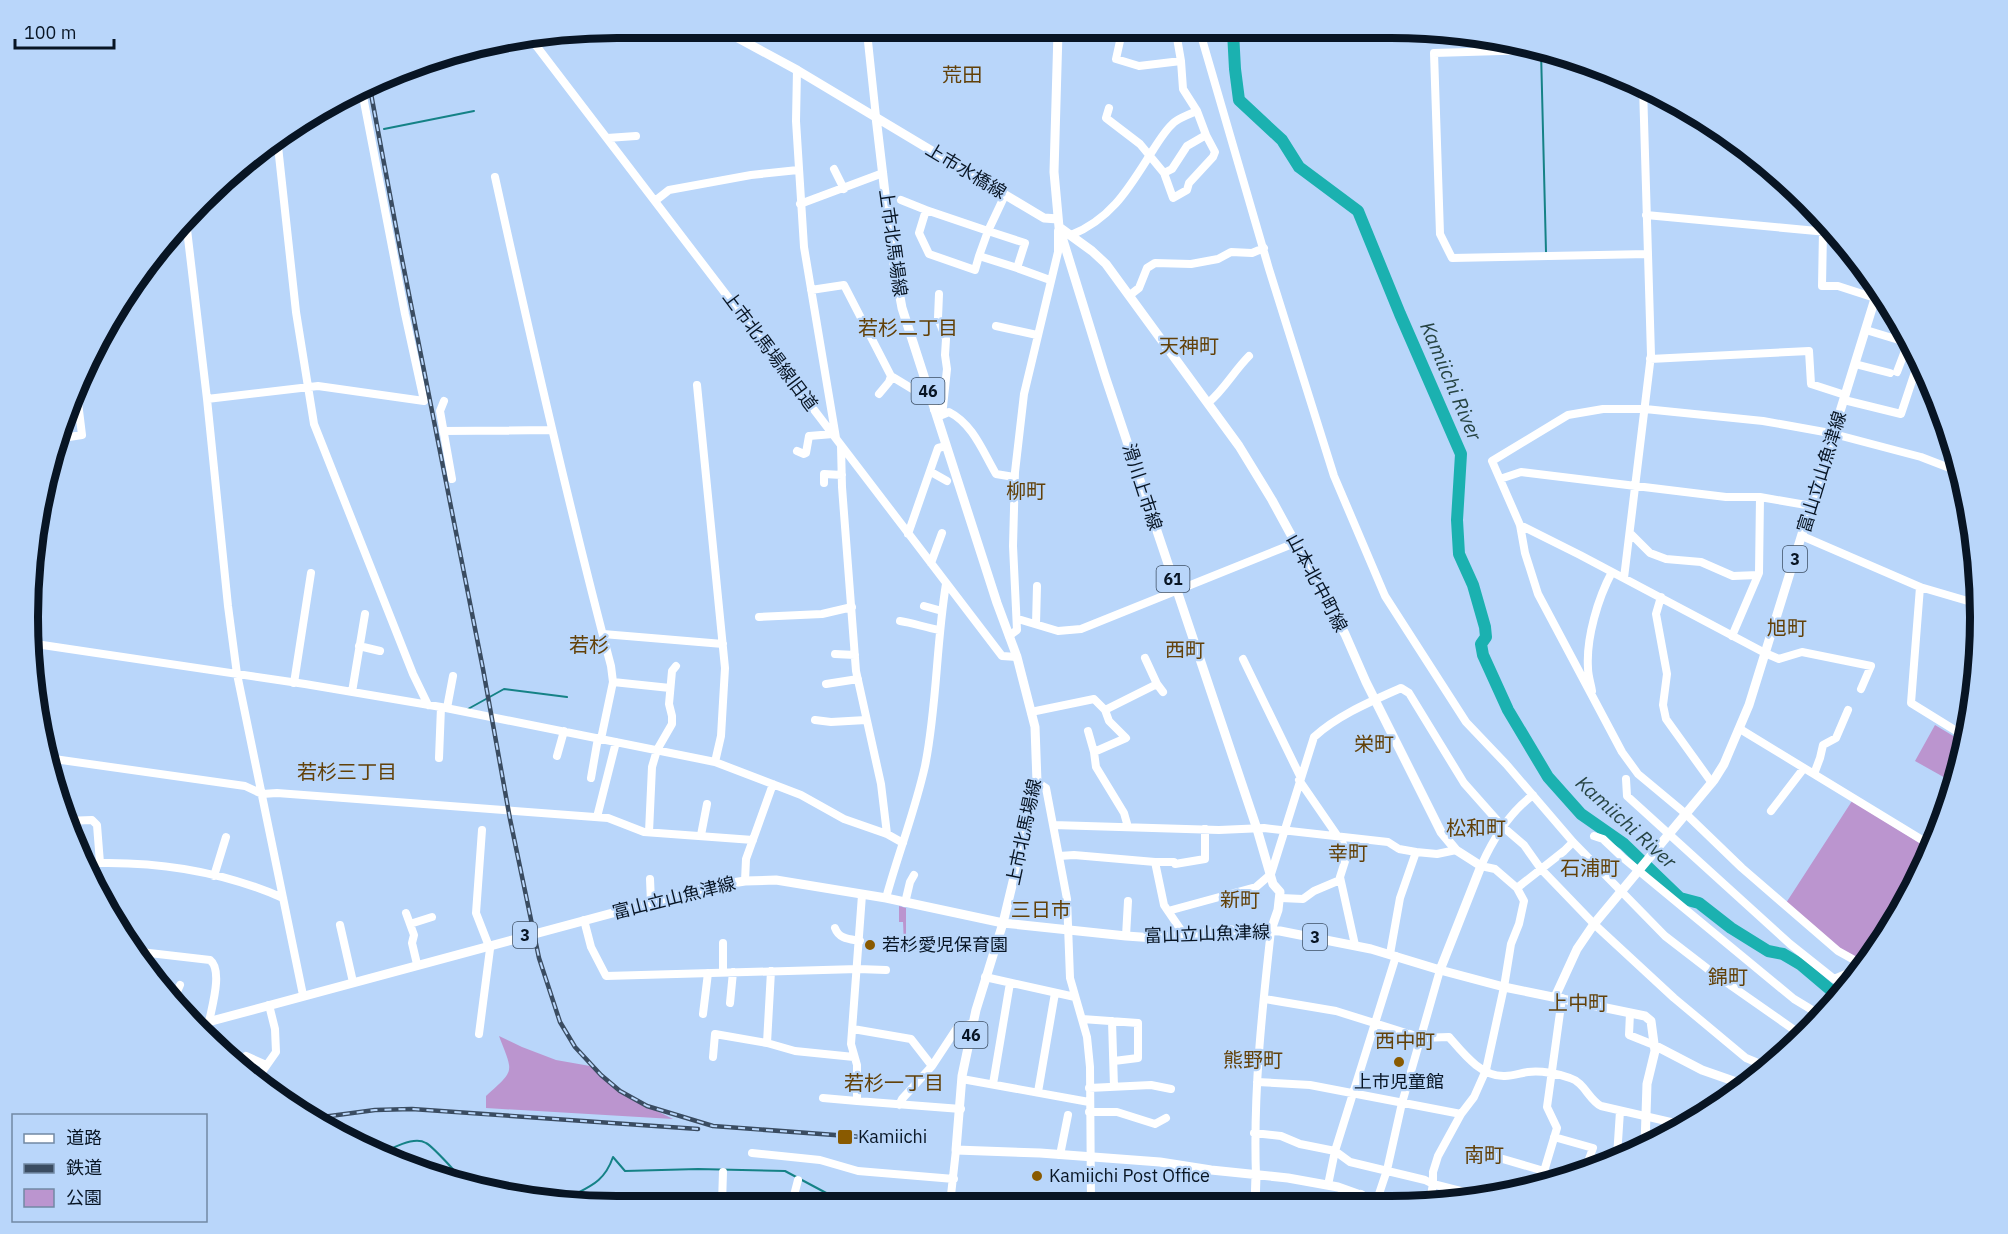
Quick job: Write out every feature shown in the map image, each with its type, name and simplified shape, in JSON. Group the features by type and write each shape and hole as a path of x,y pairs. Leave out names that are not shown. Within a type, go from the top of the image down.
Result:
{"main road":[{"path":"738,38 876,117"},
{"name":"滑川上市線","path":"1058,38 1054,172 1058,223 1102,365 1257,829 1273,884 1280,892 1281,898"},
{"name":"上市北馬場線","path":"876,117 892,253 902,308 1017,657 1035,727 1037,782 1003,923 973,1023 962,1079 956,1150"},
{"name":"上市水橋線","path":"876,117 1044,218 1058,223"},
{"name":"山本北中町線","path":"1058,223 1106,264 1239,446 1345,634 1441,832 1456,850 1481,866"},
{"name":"富山立山魚津線","path":"204,1023 713,886 745,881 776,880 886,898 1003,923 1069,931 1155,938 1230,930 1271,930 1355,945 1504,987 1558,998 1577,949 1594,924 1712,783 1724,764 1740,729 1803,536 1875,299"},
{"path":"1440,970 1481,866"},
{"path":"1271,930 1281,898"},
{"path":"1558,998 1630,1012 1645,1016 1651,1021 1655,1051 1647,1084 1645,1138"},
{"path":"1654,1045 1702,1070 1737,1082"},
{"path":"956,1150 1160,1162 1256,1176 1288,1178 1328,1185 1366,1196"},
{"path":"1255,1196 1256,1176"}],"street":[{"path":"868,38 876,117"},
{"path":"1121,38 1116,59 1139,66 1181,61"},
{"path":"1109,108 1106,118 1140,144 1164,173 1173,198 1187,189 1189,183 1215,152 1197,111 1184,89 1177,38"},
{"path":"1202,38 1263,248 1334,476 1385,596 1466,722 1506,764 1573,842 1665,936 1796,1031"},
{"name":"上市北馬場線旧道","path":"534,43 1002,656 1017,657"},
{"path":"1512,51 1434,53 1440,234 1452,258 1647,254"},
{"path":"797,70 796,121 800,204 811,290 842,475 858,679 881,784 887,834"},
{"path":"1624,578 1650,358 1643,95"},
{"path":"207,399 318,386 424,401 363,96"},
{"path":"1058,223 1071,235 1107,214 1125,195 1149,156 1174,122 1197,111"},
{"path":"1164,173 1172,169 1187,146 1206,135"},
{"path":"607,138 636,136"},
{"path":"278,147 307,387 314,424 413,674 428,705"},
{"path":"834,169 844,189"},
{"path":"655,201 669,190 678,188 798,170"},
{"path":"800,204 883,173"},
{"path":"495,177 552,430 611,666 613,682 591,778"},
{"path":"926,210 920,233 928,254 975,270 988,231 1005,195"},
{"path":"901,200 1025,243 1017,268"},
{"path":"1646,214 1823,231 1822,286 1838,286 1871,292"},
{"path":"1009,636 1017,630 1018,619 1013,546 1014,477 1024,394 1058,252 1058,223"},
{"path":"187,229 237,674 303,995"},
{"path":"1130,295 1139,288 1147,268 1155,263 1191,264 1218,259 1231,252 1252,253 1263,248"},
{"path":"979,256 1050,280"},
{"path":"811,290 844,285 891,376 919,393 928,391"},
{"path":"935,413 943,407 947,369 946,339 938,318 939,294"},
{"path":"996,326 1037,335"},
{"path":"1866,330 1900,340"},
{"path":"1650,358 1809,351 1811,384 1845,398 1901,414 1915,371"},
{"path":"1855,363 1893,373 1906,351"},
{"path":"1208,403 1221,393 1231,376 1249,356"},
{"path":"879,394 891,376"},
{"path":"697,385 723,644 721,736 715,762"},
{"path":"444,402 440,411 452,479"},
{"path":"66,437 82,435 78,405"},
{"path":"1857,962 1838,951 1638,774 1622,752 1538,594 1525,553 1520,525 1492,461 1568,415 1603,409 1645,409 1763,421 1834,434 1921,457 1951,469"},
{"path":"935,413 949,412 962,418 996,474 1014,477"},
{"path":"443,430 552,430"},
{"path":"797,451 806,453 809,436 837,440"},
{"path":"908,534 938,448 946,446"},
{"path":"931,472 947,481"},
{"path":"1500,479 1521,472 1726,497 1760,497 1812,506"},
{"path":"824,483 824,474 842,475"},
{"path":"1732,636 1758,576 1760,497"},
{"path":"1520,525 1765,653 1779,658 1802,652 1871,666 1861,689"},
{"path":"931,564 942,533"},
{"path":"1630,533 1650,553 1666,558 1701,562 1733,576 1758,576"},
{"path":"1803,536 1920,587 1970,602"},
{"path":"1018,619 1058,631 1081,629 1295,543"},
{"path":"1594,699 1588,667 1590,631 1600,595 1612,572"},
{"path":"294,682 311,573"},
{"path":"886,898 915,806 925,763 946,584"},
{"path":"1036,624 1037,586"},
{"path":"1920,587 1911,703 1958,732"},
{"path":"1661,597 1656,614 1667,674 1663,705 1666,719 1712,783"},
{"path":"924,606 942,611"},
{"path":"759,617 822,614 852,607"},
{"path":"352,692 365,614"},
{"path":"900,621 918,623 922,627 940,630"},
{"path":"603,634 723,644"},
{"path":"39,644 294,682 428,705 715,762 801,795 844,819 887,834 903,843"},
{"path":"359,646 380,651"},
{"path":"836,654 855,655"},
{"path":"1145,658 1163,692"},
{"path":"1243,659 1300,778 1343,844 1347,855 1340,880 1355,945"},
{"path":"649,832 652,767 657,750 672,724 669,704 670,688 672,671 676,666"},
{"path":"439,758 444,708 453,676"},
{"path":"826,684 858,679"},
{"path":"613,682 670,688"},
{"path":"1106,710 1157,684"},
{"path":"1168,910 1256,887 1270,874 1314,737 1324,728 1375,699 1401,688 1409,693 1464,783 1524,846 1541,869 1594,924 1674,998 1746,1058 1760,1064"},
{"path":"1031,712 1094,699 1106,710 1109,721 1126,738 1094,752"},
{"path":"1814,774 1823,745 1836,738 1848,710"},
{"path":"815,720 831,722 866,720"},
{"path":"1740,729 1925,842"},
{"path":"556,756 564,731"},
{"path":"1088,731 1096,767 1124,813 1128,827"},
{"path":"597,817 616,742"},
{"path":"55,759 245,786 262,794 277,793 597,817 614,819 632,829 649,832 753,840"},
{"path":"1771,811 1804,768"},
{"path":"1626,779 1627,796 1647,815 1662,826 1790,944 1841,983"},
{"path":"1037,782 1046,788 1067,899 1069,969 1087,1037 1091,1196"},
{"path":"745,881 746,859 773,784"},
{"path":"1432,1195 1433,1172 1438,1156 1461,1114 1474,1097 1486,1070 1511,944 1519,924 1524,901 1517,888 1495,869 1481,866 1488,849 1503,826 1519,806 1533,795"},
{"path":"701,836 707,804"},
{"path":"75,821 92,820 98,825 100,863"},
{"path":"1053,825 1284,830 1388,842 1399,849 1416,852 1437,854 1456,850"},
{"path":"1059,855 1174,862 1175,864 1205,859 1205,829"},
{"path":"480,1034 490,945 476,914 482,830"},
{"path":"1594,836 1603,839 1794,999 1815,1012"},
{"path":"214,876 226,837"},
{"path":"1517,888 1573,842"},
{"path":"1328,1185 1335,1152 1376,1024 1393,955 1400,898 1416,852"},
{"path":"1155,862 1164,905 1181,930 1182,936"},
{"path":"93,864 144,863 244,882 283,898"},
{"path":"905,903 914,875"},
{"path":"650,879 651,902"},
{"path":"1281,898 1303,899 1314,891 1340,880"},
{"path":"857,1101 857,1065 851,1044 862,895"},
{"path":"1126,936 1128,901"},
{"path":"406,913 414,935 412,943 417,964"},
{"path":"410,924 432,917"},
{"path":"584,920 591,947 606,976 886,970"},
{"path":"340,925 353,982"},
{"path":"835,928 837,934 843,938 860,941"},
{"path":"1256,1176 1254,1132 1257,1082 1271,930"},
{"path":"723,943 723,972"},
{"path":"145,952 210,960 215,964 217,972 209,1022"},
{"path":"1385,1196 1387,1170 1402,1103 1440,970"},
{"path":"767,1043 771,971"},
{"path":"730,1003 733,972"},
{"path":"704,1014 708,973"},
{"path":"1834,979 1849,973"},
{"path":"985,977 1076,997"},
{"path":"993,1084 1010,983"},
{"path":"176,993 180,985"},
{"path":"1038,1092 1055,993"},
{"path":"1542,1177 1557,1128 1547,1107 1558,998"},
{"path":"1265,999 1336,1011 1420,1038 1449,1037 1475,1065 1486,1070 1506,1076 1532,1072 1576,1080 1595,1103 1674,1123"},
{"path":"260,1074 276,1052 275,1029 269,1005"},
{"path":"1630,1012 1629,1035 1654,1045"},
{"path":"1082,1019 1138,1023 1138,1058 1114,1061"},
{"path":"1112,1022 1114,1087"},
{"path":"899,1105 932,1066 957,1028 973,1023"},
{"path":"853,1029 911,1039 932,1066"},
{"path":"713,1057 715,1034 767,1043 795,1051 854,1057"},
{"path":"246,1056 266,1065"},
{"path":"962,1079 1089,1102"},
{"path":"1257,1082 1310,1084 1461,1114"},
{"path":"1089,1088 1151,1085 1171,1089"},
{"path":"823,1098 961,1109"},
{"path":"1617,1150 1620,1111"},
{"path":"1089,1112 1117,1112 1155,1124 1166,1118"},
{"path":"1060,1155 1068,1115"},
{"path":"1254,1132 1281,1136 1300,1144 1335,1152 1350,1162 1465,1192"},
{"path":"1554,1137 1593,1148 1588,1162"},
{"path":"951,1196 956,1150"},
{"path":"1472,1150 1544,1171"},
{"path":"752,1153 820,1160 858,1171 954,1179"},
{"path":"1590,1157 1595,1159"},
{"path":"722,1196 723,1172"},
{"path":"794,1196 798,1180"}],"green space":[{"path":"1935,725 1957,738 1947,779 1915,761"},
{"path":"1852,801 1923,845 1893,907 1859,959 1842,950 1786,903"},
{"path":"899,906 906,908 906,952 892,950 892,945 904,944 903,922 899,922"},
{"path":"499,1036 556,1060 590,1066 623,1094 673,1119 486,1108 486,1096 503,1080 509,1070"}],"waterway":[{"name":"Kamiichi River","path":"1233,38 1239,100 1282,140 1299,167 1358,211 1461,454 1457,520 1459,554 1473,585 1485,627 1486,637 1481,644 1483,655 1508,710 1548,777 1581,814 1624,844 1680,898 1699,903 1731,928 1768,951 1783,954 1800,964 1833,992"},
{"path":"1541,57 1546,252"},
{"path":"384,129 474,111"},
{"path":"468,709 504,689 567,697"},
{"path":"390,1150 402,1144 421,1141 434,1150 457,1174"},
{"path":"575,1195 598,1180 609,1167 613,1157 625,1171 698,1169 785,1171 832,1196"}],"railway":[{"path":"371,93 510,819 539,958 560,1022 575,1047 601,1075 620,1091 647,1106 713,1126 889,1139"},
{"path":"324,1117 375,1110 412,1109 698,1129"}],"place":[{"name":"若杉愛児保育園","path":"870,945"},
{"name":"上市児童館","path":"1399,1062"},
{"name":"Kamiichi","path":"845,1137"},
{"name":"Kamiichi Post Office","path":"1037,1176"}],"district":[{"name":"荒田","path":"962,75"},
{"name":"若杉二丁目","path":"908,328"},
{"name":"天神町","path":"1189,346"},
{"name":"柳町","path":"1026,491"},
{"name":"旭町","path":"1787,628"},
{"name":"若杉","path":"589,645"},
{"name":"西町","path":"1185,650"},
{"name":"栄町","path":"1374,744"},
{"name":"若杉三丁目","path":"347,772"},
{"name":"松和町","path":"1476,828"},
{"name":"幸町","path":"1348,853"},
{"name":"石浦町","path":"1590,868"},
{"name":"新町","path":"1240,900"},
{"name":"三日市","path":"1041,910"},
{"name":"錦町","path":"1728,977"},
{"name":"上中町","path":"1578,1003"},
{"name":"西中町","path":"1405,1041"},
{"name":"熊野町","path":"1253,1060"},
{"name":"若杉一丁目","path":"894,1083"},
{"name":"南町","path":"1484,1155"}]}
